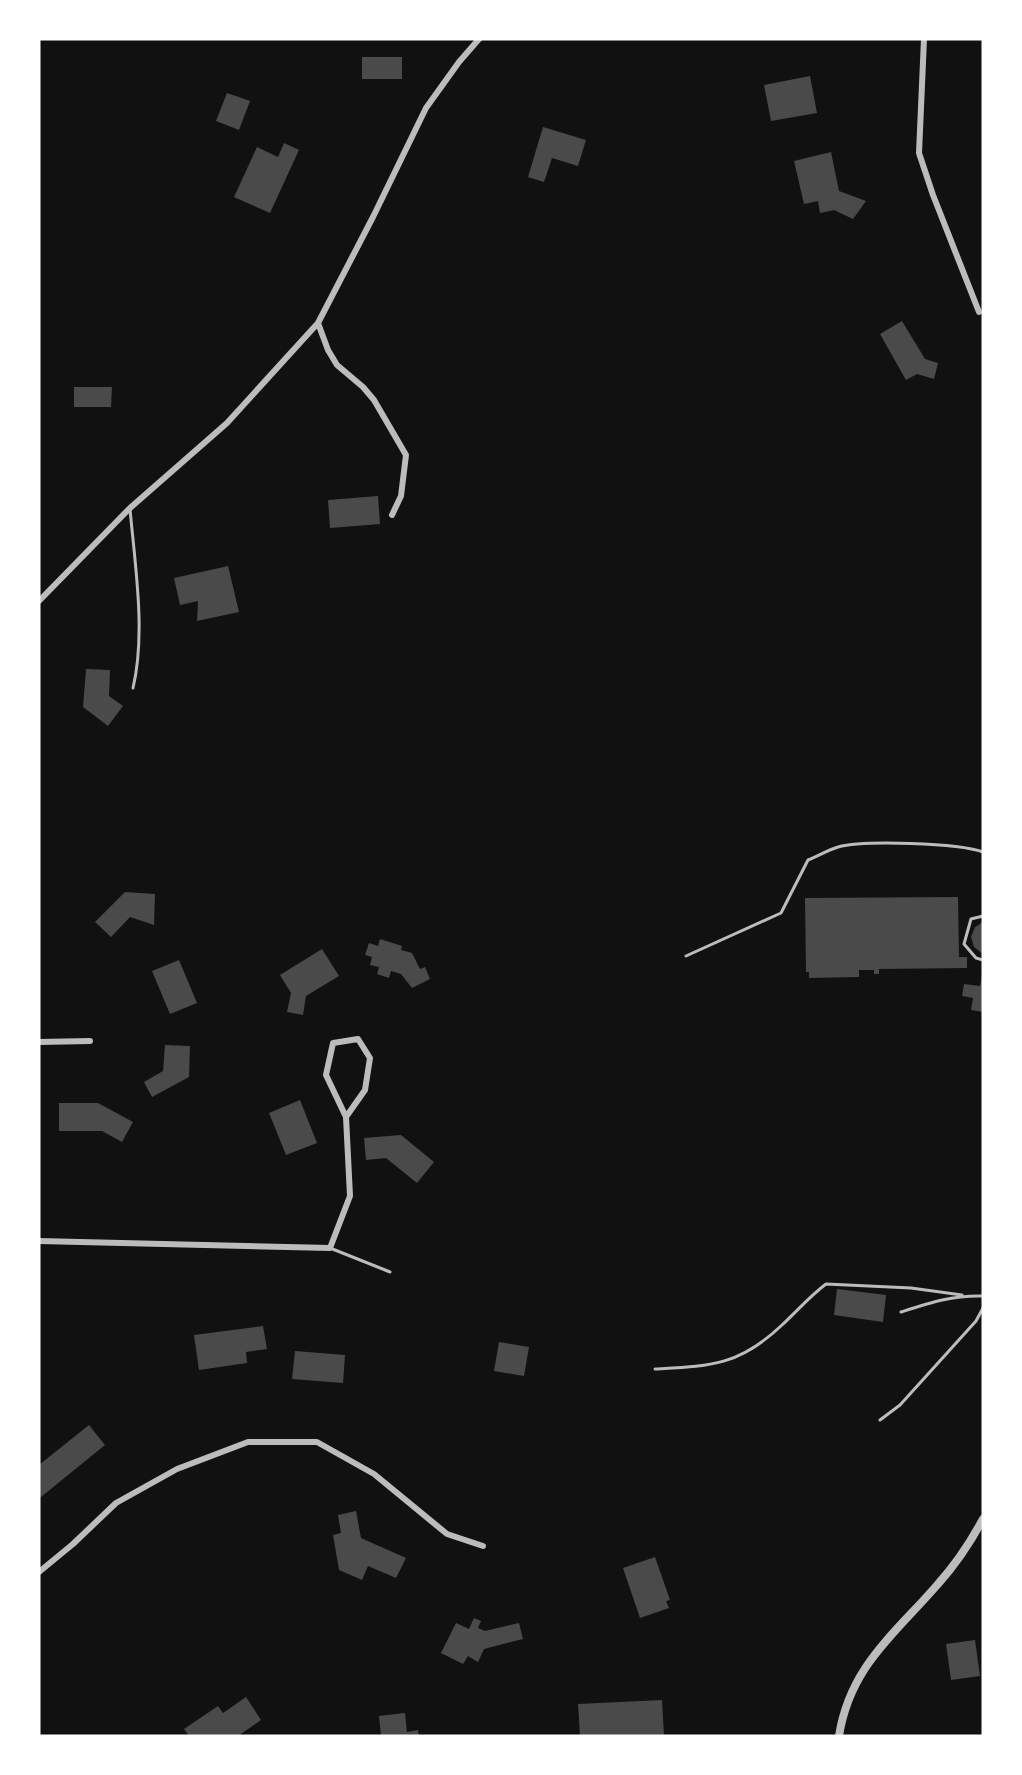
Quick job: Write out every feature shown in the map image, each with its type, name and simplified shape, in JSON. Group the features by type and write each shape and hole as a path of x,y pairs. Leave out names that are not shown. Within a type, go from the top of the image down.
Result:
{"street":[{"path":"39,600 130,508 227,423 318,323 426,108 459,62 479,39"},
{"path":"924,39 919,153 933,195 980,312"},
{"path":"318,323 328,350 337,365 363,387 374,400 405,455 401,496 392,515"},
{"path":"39,1241 330,1248 350,1197 346,1117 326,1075 333,1043 358,1039 370,1058 365,1090 346,1117"},
{"path":"39,1042 90,1041"},
{"path":"39,1572 73,1544 116,1503 177,1469 248,1442 317,1442 374,1474 447,1534 483,1546"},
{"path":"839,1736 851,1692 871,1658 938,1585 964,1552 983,1520"}],"lane":[{"path":"130,508 138,591 138,666 133,688"},
{"path":"686,956 781,913 808,860 840,847 940,845 983,852"},
{"path":"983,916 970,919 964,944 976,958 983,960"},
{"path":"330,1248 390,1272"},
{"path":"654,1369 717,1365 740,1356 758,1346 826,1284 911,1288 983,1296"},
{"path":"901,1312 937,1300 962,1295"},
{"path":"880,1420 900,1405 976,1321 983,1308"}],"building":[{"path":"362,57 402,57 402,79 362,79"},
{"path":"810,76 817,113 771,121 764,85"},
{"path":"227,93 250,101 239,130 216,121"},
{"path":"543,127 586,140 578,166 552,158 544,182 528,177"},
{"path":"284,143 299,150 270,213 234,197 257,147 278,157"},
{"path":"831,152 839,191 866,201 853,219 834,210 820,213 818,201 804,204 794,161"},
{"path":"902,321 925,359 938,363 934,379 917,374 906,380 880,334"},
{"path":"74,387 112,387 111,407 74,407"},
{"path":"378,496 380,524 330,528 328,500"},
{"path":"228,566 239,612 197,621 198,601 180,605 174,578"},
{"path":"86,669 110,670 109,696 123,706 108,726 83,707"},
{"path":"125,892 155,894 154,925 130,917 111,937 95,922"},
{"path":"958,897 959,957 967,957 967,968 879,969 879,974 874,974 874,970 859,970 859,977 809,978 809,972 806,972 805,898"},
{"path":"983,922 983,954 974,947 971,937 975,927"},
{"path":"380,939 402,946 401,950 412,953 420,969 425,967 430,979 412,988 401,974 391,971 389,978 377,974 379,967 370,965 372,957 365,955 369,943 378,946"},
{"path":"322,949 339,976 306,996 303,1015 287,1012 291,993 280,975"},
{"path":"179,960 197,1003 170,1014 152,971"},
{"path":"982,976 983,1012 971,1010 973,998 962,996 964,984 980,986"},
{"path":"165,1045 190,1046 189,1077 152,1097 144,1082 163,1071"},
{"path":"300,1100 317,1143 286,1155 269,1113"},
{"path":"59,1103 98,1103 133,1122 122,1142 102,1131 59,1131"},
{"path":"401,1135 434,1162 417,1183 386,1158 366,1160 364,1138"},
{"path":"837,1289 886,1295 883,1322 834,1315"},
{"path":"263,1326 267,1349 246,1352 247,1363 199,1370 194,1335"},
{"path":"499,1342 529,1347 524,1376 494,1371"},
{"path":"295,1351 345,1355 343,1383 292,1379"},
{"path":"89,1425 105,1445 41,1497 39,1495 39,1465"},
{"path":"356,1511 361,1538 406,1558 396,1578 368,1566 362,1580 339,1570 333,1535 341,1533 338,1515"},
{"path":"655,1557 670,1600 666,1601 669,1608 640,1618 623,1568"},
{"path":"474,1618 481,1621 478,1628 485,1631 519,1623 523,1639 484,1649 478,1662 468,1656 463,1664 441,1653 456,1623 469,1629"},
{"path":"975,1640 980,1676 951,1680 946,1644"},
{"path":"246,1697 261,1720 238,1736 189,1736 184,1729 218,1706 223,1713"},
{"path":"662,1700 664,1736 580,1736 578,1704"},
{"path":"405,1713 407,1732 418,1730 419,1736 381,1736 379,1716"}]}
